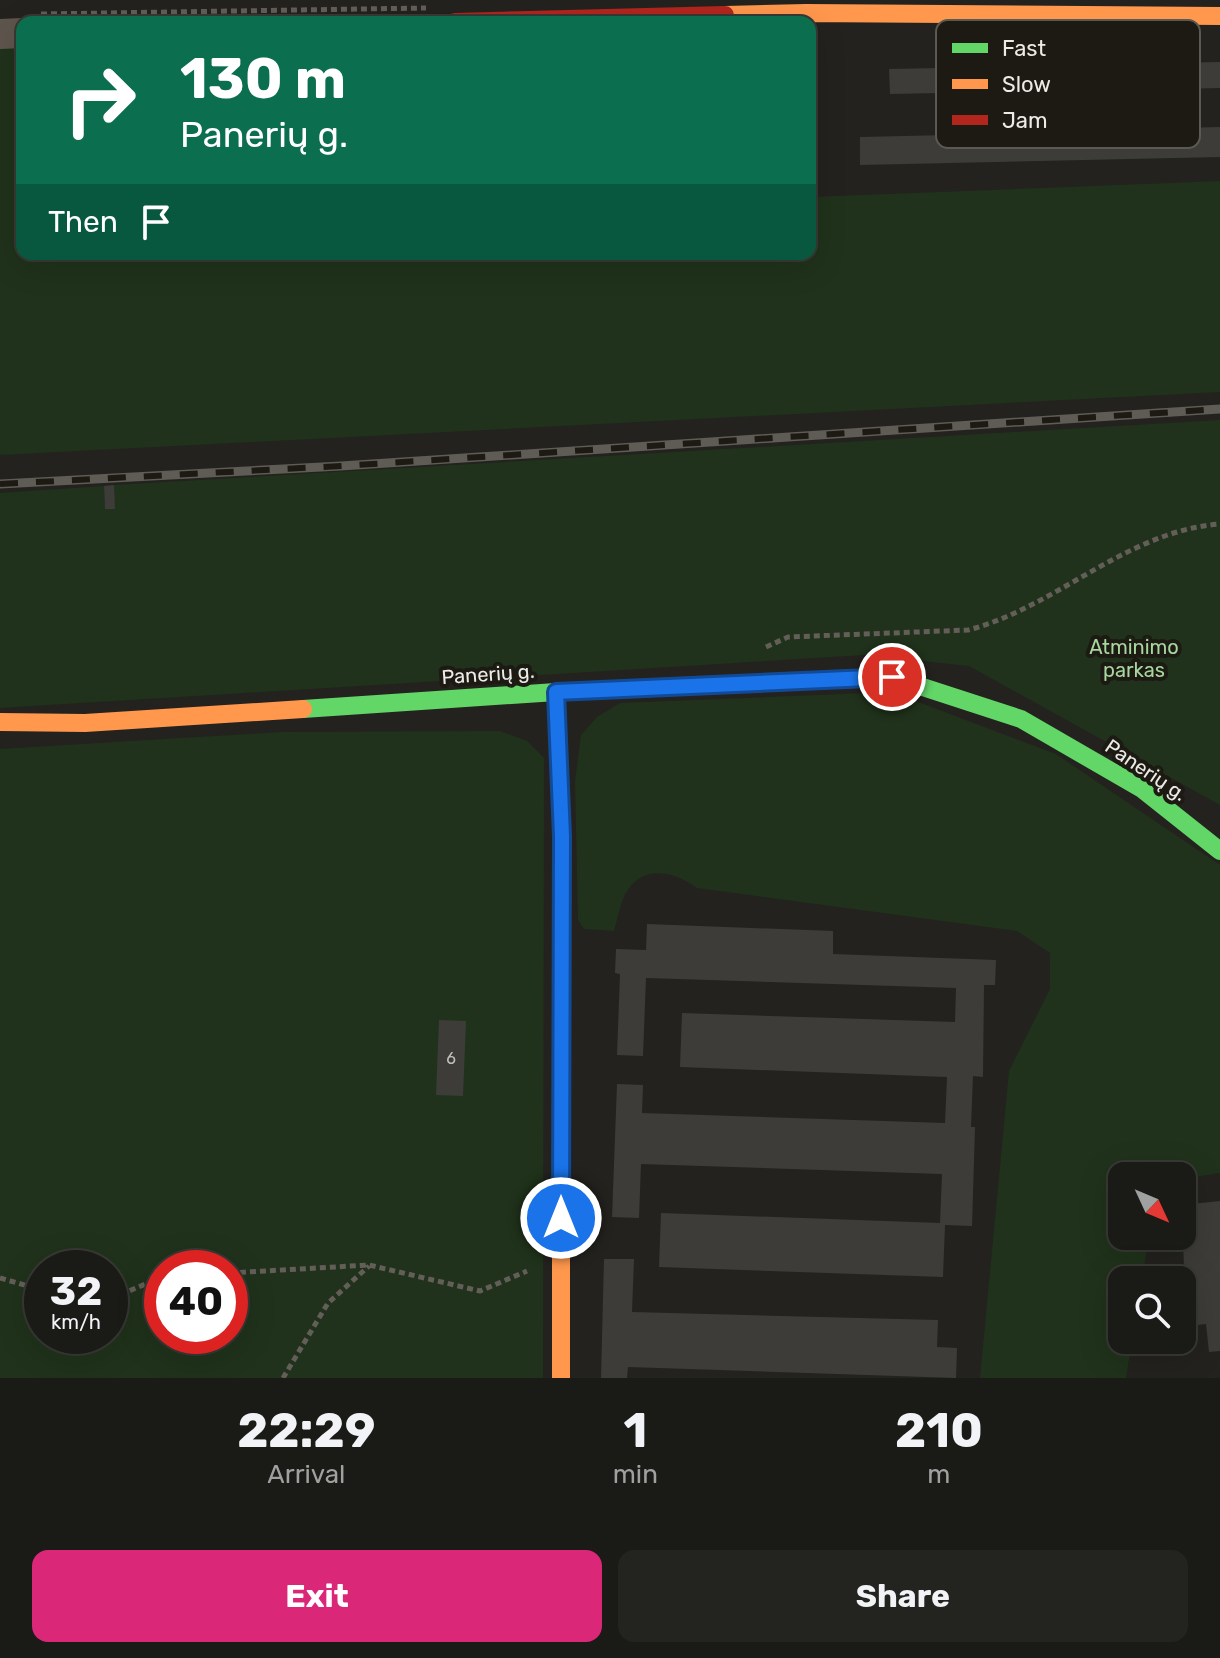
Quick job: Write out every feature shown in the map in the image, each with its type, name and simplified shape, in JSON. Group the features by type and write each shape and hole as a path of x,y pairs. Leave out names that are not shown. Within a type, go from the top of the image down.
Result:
{"street":[{"path":"587,16 806,6 1220,16"},
{"name":"Panerių g.","path":"0,722 85,723 556,692 892,677 1021,719 1142,789 1220,851"},
{"path":"556,692 562,836 561,1378"}],"path":[{"path":"228,16 429,8"},
{"path":"757,651 788,637 968,630 990,624 1157,537 1194,526 1220,524"},
{"path":"248,1272 369,1265 480,1291 561,1258"},
{"path":"283,1378 328,1303 369,1265"},
{"path":"0,1278 24,1285"}],"green space":[{"path":"16,45 16,260 816,260 816,197 1220,181 1220,392 0,455 0,46"},
{"name":"Atminimo parkas","path":"1220,420 1220,805 969,666 866,655 0,708 0,493 104,486 105,509 114,485"},
{"path":"892,692 1056,754 1220,865 1220,1173 1196,1177 1196,1162 1108,1162 1108,1250 1147,1250 1144,1266 1108,1266 1108,1354 1130,1354 1126,1378 980,1378 1009,1071 1050,989 1050,953 1017,931 697,888 677,877 656,873 637,880 629,888 614,931 584,929 578,920 575,781 581,735 597,717 620,703"},
{"path":"500,731 527,741 544,758 543,1378 0,1378 0,749 281,732"}],"building":[{"path":"1200,62 1220,62 1220,88 1200,88"},
{"path":"936,68 936,93 890,94 889,69"},
{"path":"1200,127 1220,127 1220,157 860,165 860,137 936,135 936,148 1200,148"},
{"path":"114,485 115,509 105,509 104,486"},
{"path":"647,924 833,931 833,954 996,960 995,985 984,985 983,1077 973,1076 972,1226 945,1225 943,1277 659,1267 661,1213 940,1223 942,1174 641,1164 639,1218 612,1217 617,1084 643,1085 642,1113 945,1123 947,1077 680,1067 682,1013 955,1022 956,988 646,978 643,1056 617,1055 620,974 615,973 616,949 646,950"},
{"path":"439,1020 466,1021 463,1096 436,1095"},
{"path":"1220,1201 1220,1351 1209,1352 1206,1324 1196,1325 1196,1266 1184,1266 1183,1250 1196,1250 1196,1204"},
{"path":"604,1259 634,1259 632,1312 938,1320 937,1347 957,1348 956,1378 628,1367 627,1378 601,1378"}],"railway":[{"path":"0,484 341,466 1220,409"}],"traffic: fast":[{"path":"303,709 556,692 892,677 1021,719 1142,789 1220,851"},
{"path":"556,692 562,836 561,1218"}],"traffic: slow":[{"path":"725,15 1220,16"},
{"path":"0,722 85,723 303,709"},
{"path":"561,1218 561,1378"}],"traffic: jam":[{"path":"686,16 725,15"}],"route":[{"path":"561,1218 562,836 556,692 892,677"}]}
